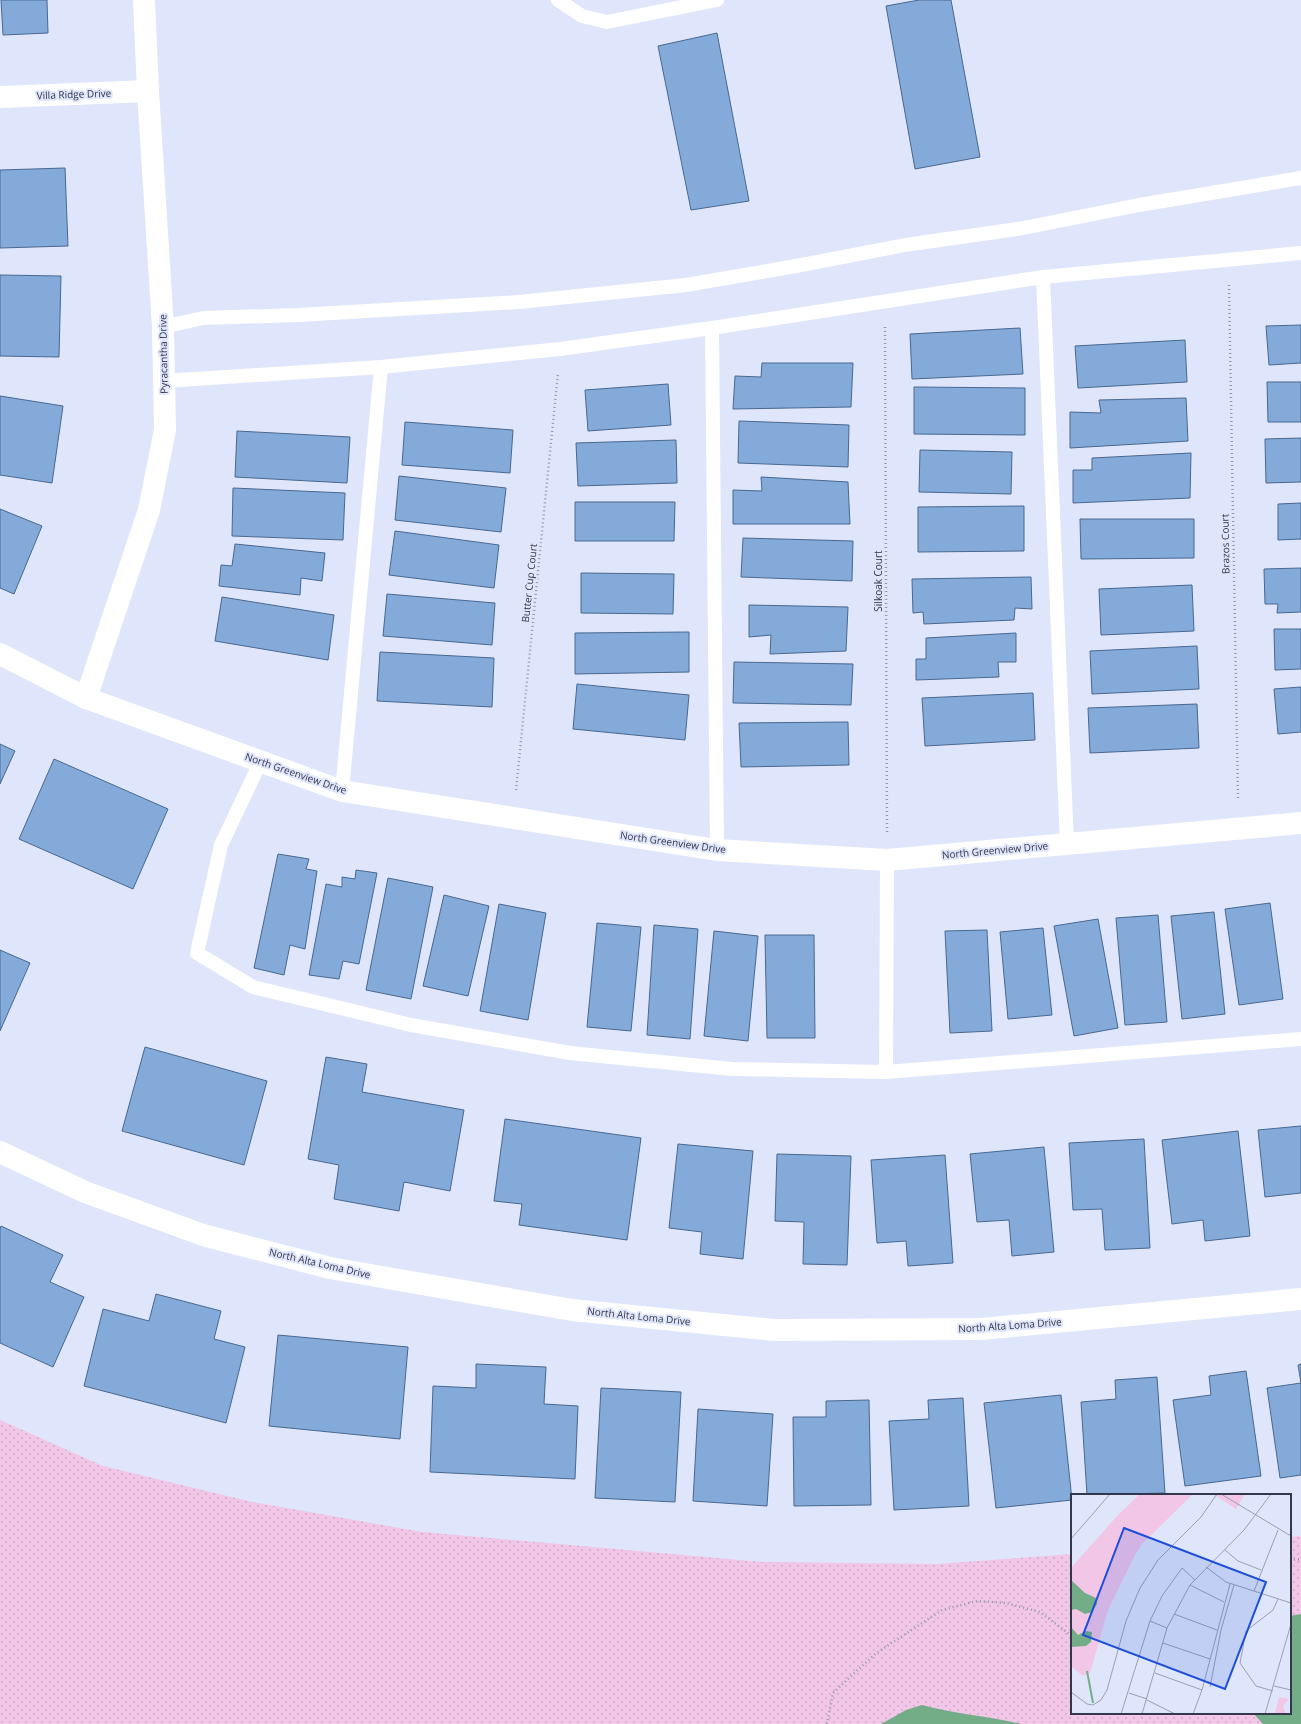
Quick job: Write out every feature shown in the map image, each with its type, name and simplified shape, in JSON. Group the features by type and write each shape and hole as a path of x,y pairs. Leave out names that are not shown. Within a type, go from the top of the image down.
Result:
{"street":[{"name":"Pyracantha Drive","path":"86,698 149,510 165,430 163,327 148,91 144,0"},
{"name":"Villa Ridge Drive","path":"0,97 148,91"},
{"name":"North Greenview Drive","path":"0,654 86,698 342,791 717,850 887,860 1301,823"},
{"name":"North Alta Loma Drive","path":"0,1152 85,1192 203,1235 330,1268 572,1310 774,1330 981,1329 1301,1299"}],"lane":[{"path":"558,0 582,16 608,22 717,0"},
{"path":"163,327 203,318 299,315 519,302 686,285 906,245 1018,229 1139,205 1301,178"},
{"path":"164,381 381,367 560,349 712,328 1043,277 1301,253"},
{"path":"1043,277 1067,844"},
{"path":"712,328 717,850"},
{"path":"342,791 381,367"},
{"path":"260,761 221,845 197,953 253,987 411,1024 570,1053 732,1069 886,1072 1301,1039"},
{"path":"886,1072 887,860"}],"path":[{"name":"Brazos Court","path":"1228,260 1238,829"},
{"name":"Silkoak Court","path":"884,302 887,860"},
{"name":"Butter Cup Court","path":"514,818 560,349"},
{"path":"1291,1560 1301,1559"},
{"path":"827,1724 833,1693 875,1654 942,1610 977,1601 1006,1603 1040,1612 1071,1635"}],"shaded area":[{"path":"0,1420 103,1466 252,1502 422,1532 762,1562 937,1564 1071,1554 1071,1714 1291,1714 1291,1537 1301,1536 1301,1724 0,1724"},
{"path":"1301,1614 1301,1724 1263,1724 1254,1714 1291,1714 1291,1616"},
{"path":"922,1705 1021,1724 881,1724 906,1710"}],"building":[{"path":"1,0 47,0 48,33 3,35"},
{"path":"919,0 951,0 980,157 915,169 886,6"},
{"path":"717,33 749,201 691,210 658,46"},
{"path":"65,168 68,246 0,248 0,170"},
{"path":"0,275 61,276 59,357 0,356"},
{"path":"1301,325 1301,363 1269,365 1266,326"},
{"path":"1020,328 1023,374 912,379 910,334"},
{"path":"1185,340 1187,382 1078,388 1075,346"},
{"path":"762,363 853,363 851,407 733,409 735,376 761,377"},
{"path":"1267,382 1301,382 1301,422 1268,422"},
{"path":"668,384 671,425 588,431 585,390"},
{"path":"914,387 1025,388 1025,435 914,434"},
{"path":"0,396 63,406 52,483 0,475"},
{"path":"1186,398 1188,441 1070,448 1070,412 1101,413 1099,400"},
{"path":"739,421 849,425 848,467 738,463"},
{"path":"405,422 513,430 510,473 402,465"},
{"path":"237,431 350,437 347,483 235,477"},
{"path":"1301,438 1301,482 1266,483 1265,439"},
{"path":"676,440 677,483 578,486 576,443"},
{"path":"920,450 1012,452 1011,494 919,492"},
{"path":"1191,453 1190,498 1073,503 1073,470 1092,470 1092,458"},
{"path":"399,476 506,488 501,532 395,520"},
{"path":"761,477 848,482 850,524 733,524 733,490 762,491"},
{"path":"233,488 345,493 343,540 232,536"},
{"path":"575,502 675,502 674,541 575,541"},
{"path":"1301,503 1301,539 1278,540 1278,504"},
{"path":"1024,506 1024,551 918,552 918,507"},
{"path":"0,509 42,526 14,594 0,588"},
{"path":"1080,519 1194,519 1194,558 1081,559"},
{"path":"395,531 499,545 494,588 389,575"},
{"path":"743,538 853,541 852,581 741,577"},
{"path":"235,544 325,553 322,581 301,578 300,595 219,586 221,565 232,566"},
{"path":"1301,568 1301,612 1277,613 1278,604 1265,604 1264,569"},
{"path":"581,573 674,574 673,614 581,613"},
{"path":"1031,577 1032,609 1015,608 1014,620 924,624 923,612 913,613 912,579"},
{"path":"1192,585 1194,631 1101,635 1099,589"},
{"path":"387,594 495,603 492,645 383,636"},
{"path":"222,597 334,615 328,660 215,641"},
{"path":"749,605 848,607 846,651 770,654 771,635 749,637"},
{"path":"1274,629 1301,629 1301,669 1275,670"},
{"path":"689,632 689,672 575,674 575,633"},
{"path":"1016,633 1016,662 998,662 999,677 916,680 916,659 926,659 926,638"},
{"path":"1197,646 1199,689 1092,694 1090,651"},
{"path":"380,652 494,658 492,707 377,701"},
{"path":"734,662 853,664 851,705 733,703"},
{"path":"577,684 689,695 685,740 573,729"},
{"path":"1301,687 1301,732 1278,734 1274,689"},
{"path":"1033,693 1035,740 925,746 922,698"},
{"path":"1197,704 1199,748 1090,753 1088,708"},
{"path":"848,722 849,765 741,767 739,723"},
{"path":"0,744 15,751 0,784"},
{"path":"54,759 168,809 133,889 19,839"},
{"path":"278,854 309,859 306,869 317,871 305,949 290,945 284,975 254,968"},
{"path":"356,870 377,873 359,964 343,961 339,979 309,975 326,884 342,887 342,877 355,879"},
{"path":"388,878 433,887 411,999 366,990"},
{"path":"444,895 489,906 468,996 423,986"},
{"path":"1270,903 1283,999 1239,1005 1225,909"},
{"path":"499,904 546,913 528,1020 480,1011"},
{"path":"1214,912 1225,1014 1182,1019 1171,916"},
{"path":"1158,915 1167,1022 1125,1025 1116,918"},
{"path":"1098,919 1118,1028 1074,1036 1054,926"},
{"path":"597,923 641,927 631,1031 587,1027"},
{"path":"654,925 698,929 690,1039 647,1035"},
{"path":"1043,928 1052,1015 1008,1019 1000,932"},
{"path":"987,930 992,1031 950,1033 945,931"},
{"path":"714,931 758,936 748,1041 704,1036"},
{"path":"765,935 814,935 815,1038 767,1038"},
{"path":"0,950 30,963 0,1031"},
{"path":"145,1047 267,1081 244,1165 122,1131"},
{"path":"326,1057 367,1064 362,1092 464,1110 450,1191 404,1182 399,1211 334,1199 339,1165 308,1159"},
{"path":"505,1119 641,1138 627,1240 519,1225 522,1204 494,1201"},
{"path":"1301,1126 1301,1193 1265,1197 1258,1130"},
{"path":"1238,1131 1250,1236 1205,1241 1203,1220 1172,1224 1162,1140"},
{"path":"1144,1139 1150,1248 1105,1250 1102,1209 1073,1210 1069,1143"},
{"path":"678,1144 753,1151 743,1259 700,1254 702,1232 669,1228"},
{"path":"1044,1147 1054,1252 1012,1256 1009,1220 977,1222 970,1154"},
{"path":"777,1154 851,1156 847,1265 803,1264 804,1222 775,1221"},
{"path":"945,1155 953,1263 908,1266 906,1241 877,1243 871,1160"},
{"path":"1,1226 63,1255 50,1282 84,1297 53,1367 0,1343"},
{"path":"156,1294 221,1311 214,1339 245,1347 226,1423 84,1386 103,1309 149,1321"},
{"path":"278,1335 408,1347 400,1439 269,1426"},
{"path":"476,1364 546,1367 544,1404 578,1406 575,1479 430,1472 433,1386 476,1388"},
{"path":"1301,1364 1301,1383 1298,1365"},
{"path":"1246,1371 1261,1476 1185,1486 1173,1400 1211,1395 1209,1376"},
{"path":"1157,1377 1165,1493 1087,1494 1081,1402 1116,1399 1115,1380"},
{"path":"1301,1383 1301,1475 1280,1478 1267,1388"},
{"path":"601,1388 681,1392 675,1502 595,1498"},
{"path":"1061,1395 1071,1500 996,1508 984,1403"},
{"path":"963,1398 969,1506 894,1510 889,1421 929,1419 928,1400"},
{"path":"869,1400 871,1505 794,1506 793,1417 826,1417 826,1401"},
{"path":"698,1409 773,1414 767,1506 693,1501"}]}
